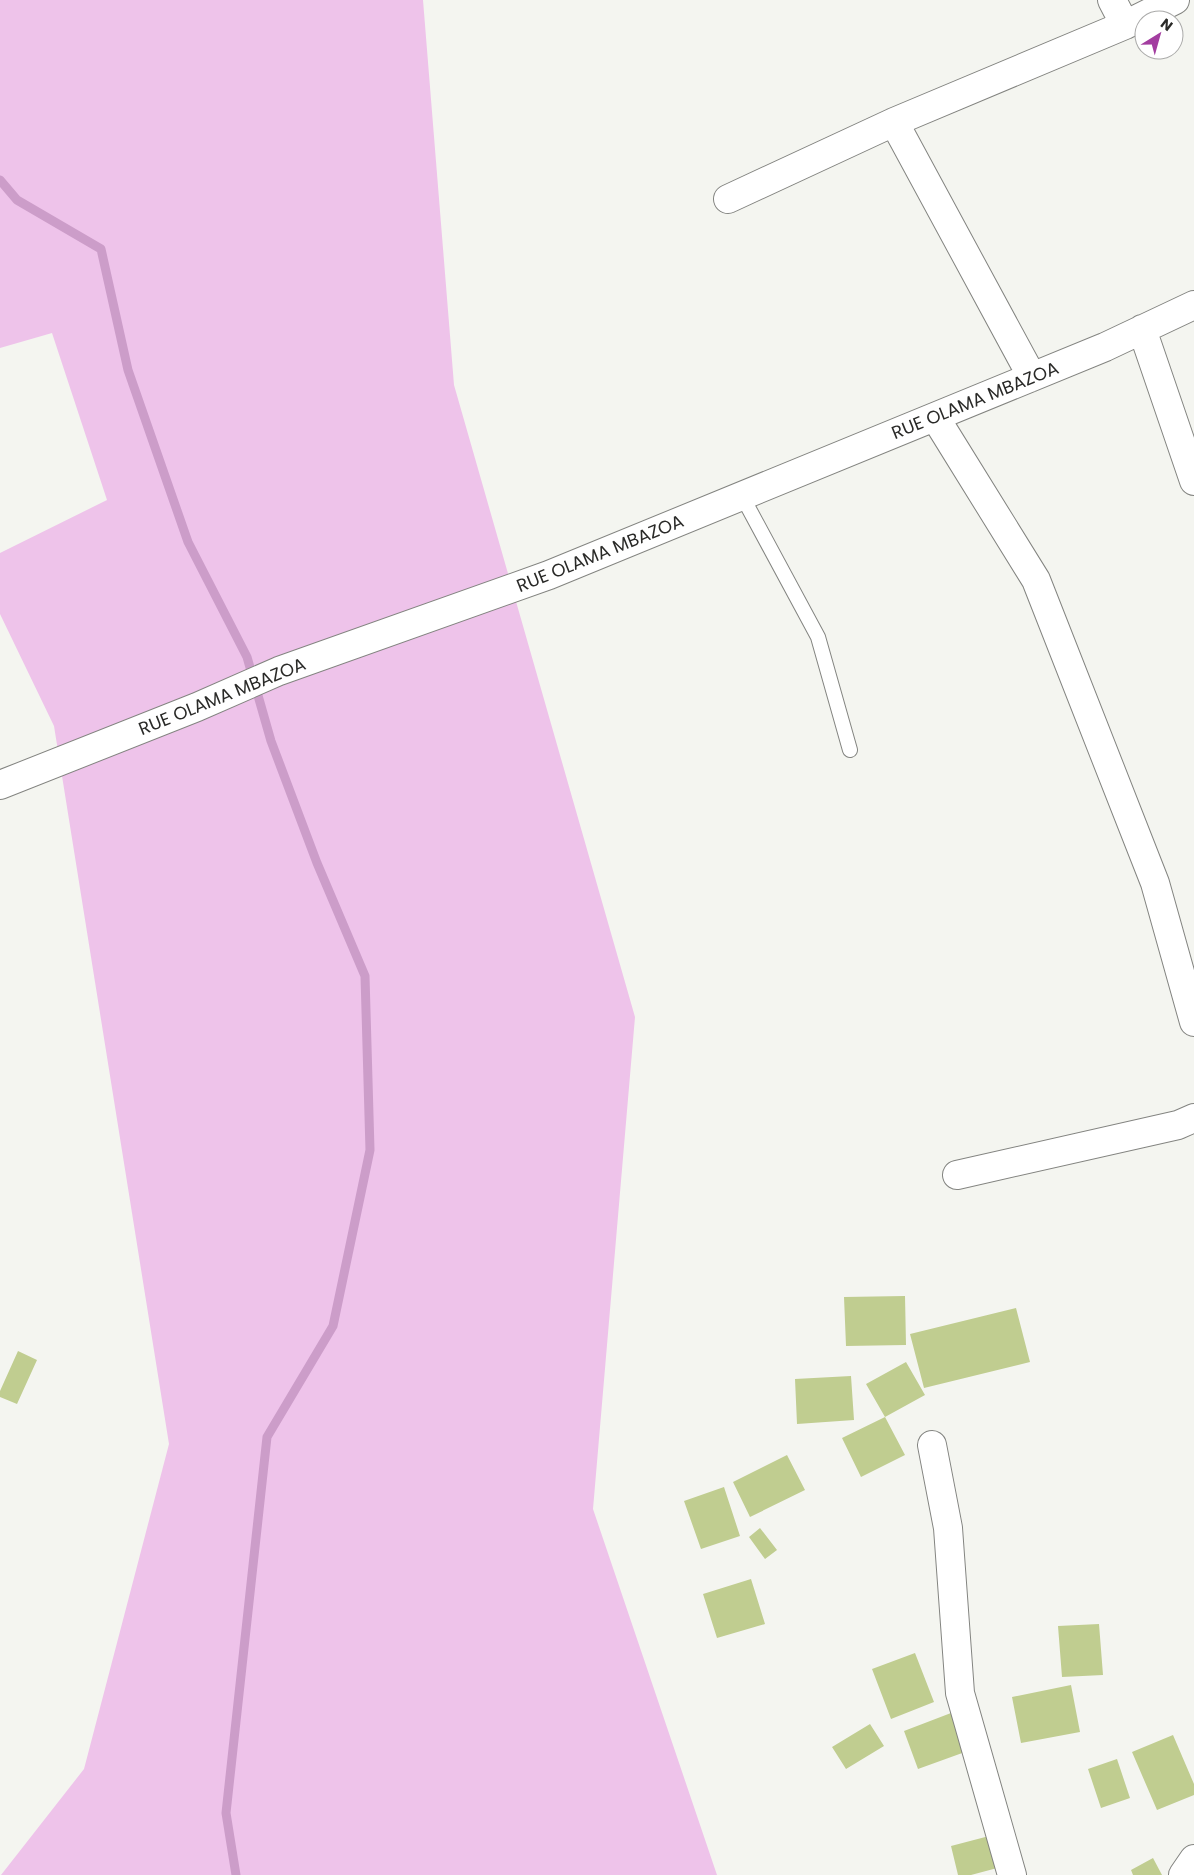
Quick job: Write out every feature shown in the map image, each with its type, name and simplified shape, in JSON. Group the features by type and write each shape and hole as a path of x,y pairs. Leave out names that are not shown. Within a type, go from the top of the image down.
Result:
{"street":[{"path":"1112,0 1125,25"},
{"path":"728,198 894,122 1125,25 1175,0"},
{"path":"894,122 1032,377"},
{"name":"RUE OLAMA MBAZOA","path":"0,785 197,707 279,671 549,575 1105,347 1194,305"},
{"path":"1142,329 1194,481"},
{"path":"934,417 1036,580 1155,883 1194,1022"},
{"path":"957,1175 1178,1125 1194,1118"},
{"path":"932,1445 948,1528 960,1693 1012,1875"},
{"path":"1182,1875 1194,1858"}],"lane":[{"path":"742,496 818,636 850,750"}],"shaded area":[{"path":"0,0 423,0 454,385 635,1017 593,1509 717,1875 1,1875 84,1769 169,1444 54,726 0,614 0,553 107,500 52,333 0,348"}],"building":[{"path":"905,1296 906,1345 846,1346 844,1297"},
{"path":"1016,1308 1030,1362 924,1388 910,1334"},
{"path":"18,1351 37,1360 17,1404 0,1397 0,1391"},
{"path":"906,1362 925,1395 885,1417 866,1384"},
{"path":"851,1376 854,1420 797,1424 795,1379"},
{"path":"885,1417 905,1455 861,1477 842,1438"},
{"path":"787,1455 805,1490 750,1517 733,1482"},
{"path":"724,1487 740,1536 701,1549 684,1501"},
{"path":"760,1528 777,1550 765,1559 749,1537"},
{"path":"751,1579 765,1624 717,1638 703,1594"},
{"path":"1099,1624 1103,1675 1062,1677 1058,1626"},
{"path":"915,1653 934,1702 891,1719 872,1669"},
{"path":"1071,1685 1080,1732 1021,1743 1012,1697"},
{"path":"951,1713 965,1752 918,1769 904,1731"},
{"path":"870,1724 884,1746 846,1769 832,1747"},
{"path":"1173,1735 1194,1784 1194,1795 1157,1810 1132,1752"},
{"path":"1117,1759 1130,1798 1101,1808 1088,1769"},
{"path":"993,1835 1001,1867 971,1875 958,1875 951,1846"},
{"path":"1153,1858 1162,1875 1133,1875 1131,1870"}],"waterway":[{"path":"0,180 17,200 101,249 128,370 188,542 247,657 271,741 317,863 365,976 370,1150 333,1326 267,1437 226,1813 236,1875"}]}
